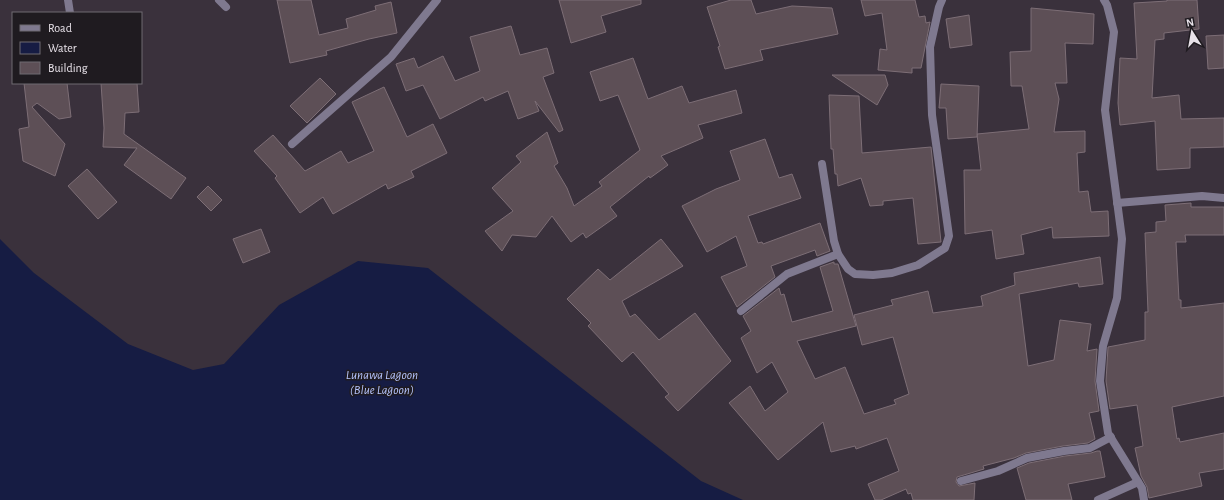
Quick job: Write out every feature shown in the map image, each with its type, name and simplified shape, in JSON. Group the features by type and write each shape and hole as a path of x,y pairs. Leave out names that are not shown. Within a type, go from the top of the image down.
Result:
{"street":[{"path":"68,0 70,12"},
{"path":"219,0 226,7"},
{"path":"292,144 391,57 437,0"},
{"path":"822,164 834,241 838,254 848,269 855,274 873,275 892,273 918,265 946,248 949,236 932,115 930,47 942,0"},
{"path":"1104,0 1107,5 1114,32 1105,110 1122,239 1117,298 1103,346 1100,381 1108,434 1142,488 1144,500"},
{"path":"1117,203 1202,196 1224,198"},
{"path":"741,311 787,274 838,254"},
{"path":"961,481 998,471 1027,458 1090,448 1111,437"},
{"path":"1098,500 1138,482"}],"water":[{"name":"Lunawa Lagoon (Blue Lagoon)","path":"0,239 34,273 128,344 193,370 224,364 279,305 358,261 428,268 701,481 743,500 0,500"}],"building":[{"path":"277,0 311,0 319,35 348,28 346,19 376,10 375,6 391,2 397,33 326,51 327,55 290,63"},
{"path":"559,0 641,0 641,4 601,16 606,32 571,43"},
{"path":"731,0 751,0 756,14 792,6 832,8 838,34 760,50 763,60 725,69 718,47 720,46 707,7"},
{"path":"861,0 915,0 919,17 925,16 926,23 930,22 921,68 912,68 912,73 878,70 880,49 887,50 882,13 865,16"},
{"path":"1167,0 1197,0 1199,29 1164,33 1164,39 1155,40 1152,98 1179,95 1181,119 1224,118 1224,147 1190,148 1190,168 1157,170 1155,121 1120,125 1118,103 1120,58 1137,59 1134,3"},
{"path":"1031,8 1094,14 1093,44 1065,43 1067,83 1055,83 1059,99 1054,132 1085,131 1085,152 1077,153 1079,192 1088,191 1091,212 1108,211 1109,236 1053,238 1052,227 1021,235 1024,254 996,259 992,230 965,234 964,170 981,170 977,134 1029,129 1022,86 1011,86 1010,52 1031,51"},
{"path":"969,15 972,45 950,48 946,19"},
{"path":"511,26 520,55 547,48 554,73 543,77 563,130 559,132 535,101 539,111 518,119 508,91 485,101 483,97 440,119 423,85 406,91 396,64 414,58 418,68 443,56 455,81 480,71 470,37"},
{"path":"1224,35 1224,68 1208,69 1206,36"},
{"path":"633,58 648,99 682,86 689,103 736,90 742,113 698,125 703,138 661,156 668,165 650,178 649,176 610,207 617,216 586,238 583,233 571,242 552,216 536,237 512,235 502,251 485,231 513,211 492,188 521,162 516,156 547,132 558,163 554,166 567,188 574,206 602,186 599,182 640,150 618,95 600,101 590,72"},
{"path":"832,75 885,75 888,85 877,105"},
{"path":"320,78 336,94 307,123 290,106"},
{"path":"24,84 67,84 71,117 59,119 37,103 32,107 65,144 55,176 23,161 19,129 29,127"},
{"path":"101,84 137,84 139,112 125,113 124,134 186,178 171,199 124,165 137,148 103,147 104,128"},
{"path":"941,84 979,86 977,137 948,139 946,108 939,108"},
{"path":"384,87 407,137 433,124 447,153 411,171 414,177 388,189 386,184 333,214 323,197 300,213 275,178 277,176 254,151 273,135 305,171 341,151 348,163 374,151 352,102"},
{"path":"829,95 859,96 862,153 931,147 941,242 918,244 913,198 883,201 883,205 870,206 861,178 838,186 837,174 835,174 833,149 831,149"},
{"path":"765,139 779,178 792,174 801,198 748,216 758,243 762,242 763,244 820,223 830,251 817,256 815,250 771,266 775,277 737,307 721,277 747,266 736,236 707,252 682,206 716,189 740,180 730,151"},
{"path":"87,169 117,202 98,219 68,186"},
{"path":"208,186 222,200 211,211 197,197"},
{"path":"1191,203 1191,207 1224,207 1224,235 1185,235 1186,242 1176,242 1179,300 1181,300 1181,308 1224,303 1224,396 1172,407 1177,439 1179,438 1180,442 1224,433 1224,469 1199,473 1202,486 1149,498 1147,487 1141,476 1135,448 1143,446 1137,405 1110,409 1106,381 1108,347 1145,340 1145,312 1148,312 1145,233 1156,232 1156,222 1166,221 1165,205"},
{"path":"261,229 270,252 243,263 233,239"},
{"path":"661,239 683,266 622,301 630,317 635,314 659,340 695,313 731,361 678,411 665,397 669,394 633,352 622,362 588,326 591,323 567,299 598,269 610,280"},
{"path":"1100,257 1103,284 1079,287 1078,283 1019,294 1028,366 1054,360 1060,320 1091,324 1087,351 1097,349 1095,381 1099,411 1089,413 1095,439 1088,443 1026,453 1014,458 983,466 984,469 957,477 956,482 959,486 975,483 974,500 913,500 911,493 908,494 906,489 881,500 875,500 868,484 899,471 887,438 856,449 855,446 831,452 823,422 778,460 729,403 750,386 765,411 788,392 772,362 757,373 741,338 751,331 743,316 779,288 781,295 784,294 792,322 833,311 820,267 834,262 834,264 838,264 856,326 797,341 815,379 845,367 864,414 896,404 894,400 909,394 893,337 862,345 854,315 893,305 891,300 928,291 933,313 983,306 981,296 1015,285 1014,273"},
{"path":"1100,451 1105,477 1068,484 1072,500 1026,500 1017,468 1029,463"}]}
